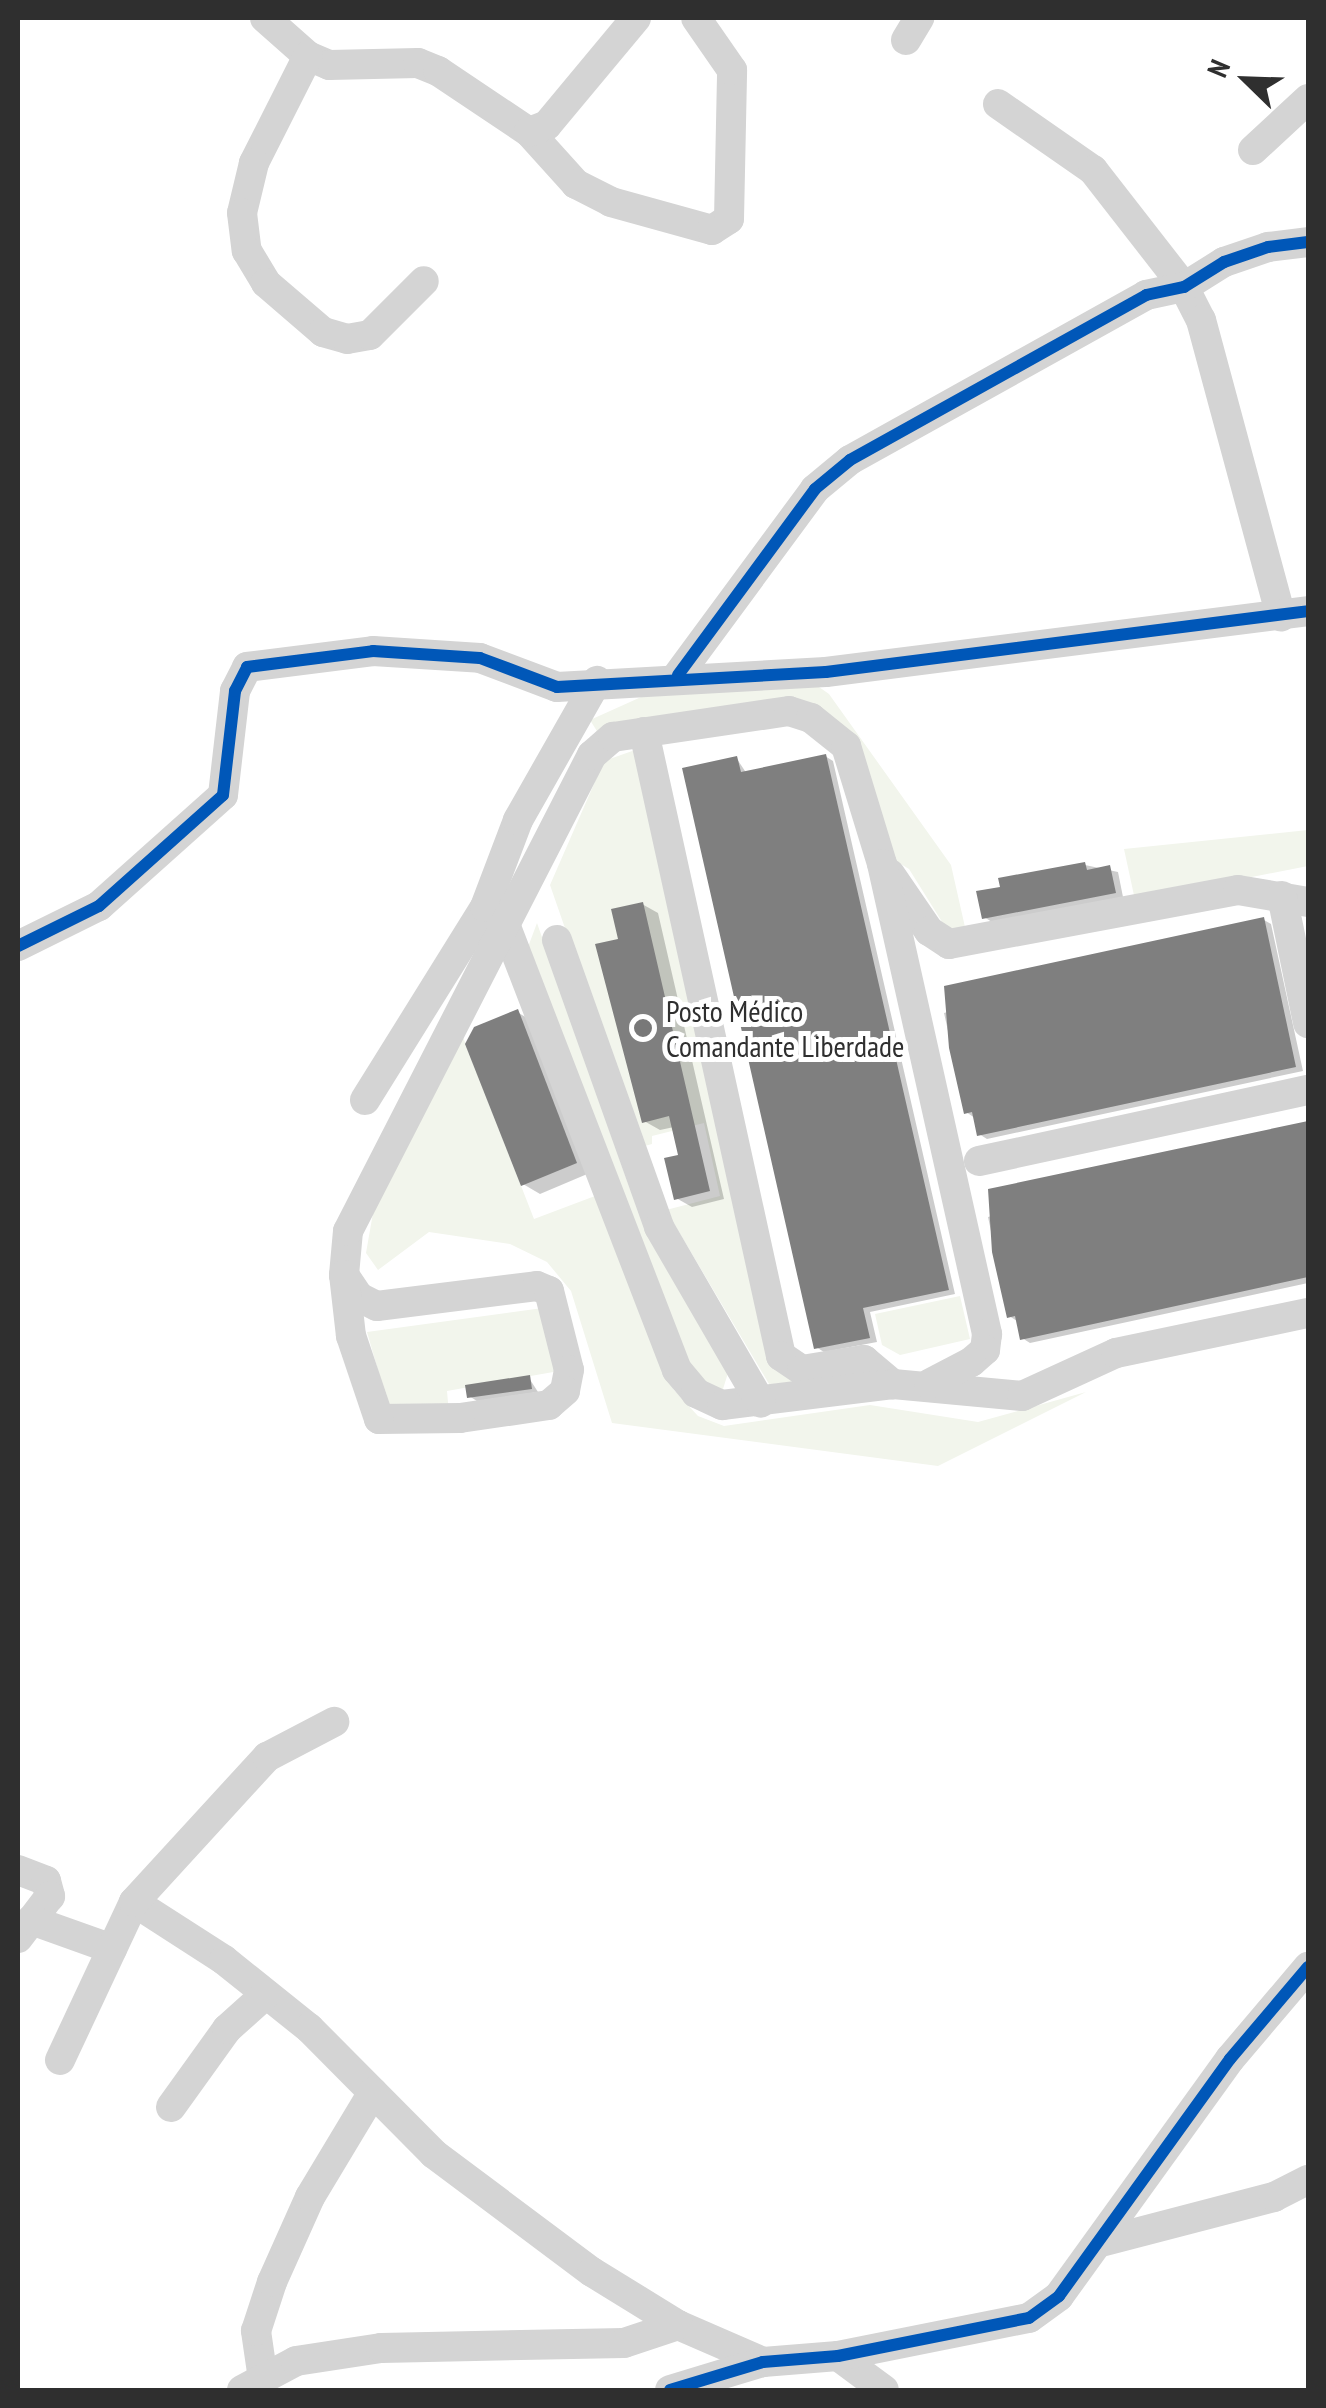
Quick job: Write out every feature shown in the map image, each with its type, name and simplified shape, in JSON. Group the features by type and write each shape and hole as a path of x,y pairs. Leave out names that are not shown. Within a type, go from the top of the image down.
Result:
{"street":[{"path":"266,18 308,56 330,65 418,63 529,132 551,163 612,202 712,230 725,227 732,70 696,18"},
{"path":"529,132 547,125 636,18"},
{"path":"308,56 254,164 242,213 247,251 266,283 322,332 347,339 370,335 424,282"},
{"path":"1253,150 1308,99"},
{"path":"18,946 99,906 223,795 235,691 247,667 373,651 480,658 557,687 678,675 826,672 1295,614 1201,320 1184,287 1093,170 998,104"},
{"path":"678,675 816,489 850,460 1146,295 1184,287 1224,262 1308,242"},
{"path":"366,1100 485,907 518,820 597,681"},
{"path":"344,1275 359,1297 378,1306 536,1286 549,1291 569,1370 565,1391 549,1404 460,1418 379,1419 350,1336 344,1275 348,1230 592,755 613,737 789,711 811,718 846,746 882,864 987,1334 985,1350 930,1384"},
{"path":"644,732 781,1356 802,1370 864,1360 893,1384"},
{"path":"882,864 930,931 949,944 1238,890 1296,899 1308,1023"},
{"path":"506,927 677,1370 696,1393 722,1405 893,1384 930,1384 1022,1396 1116,1352 1308,1314"},
{"path":"556,940 659,1227 761,1403"},
{"path":"979,1161 1308,1090"},
{"path":"60,2060 134,1902 267,1756 334,1722"},
{"path":"18,1870 46,1881 50,1896 24,1929 112,1949"},
{"path":"134,1902 266,1994 434,2154 592,2272 678,2324 763,2362"},
{"path":"670,2390 763,2362 838,2356 1029,2318 1060,2296 1230,2059 1308,1967"},
{"path":"172,2106 227,2028 266,1994"},
{"path":"253,2385 256,2331 272,2282 310,2197 373,2092"},
{"path":"1101,2242 1274,2196 1308,2180"},
{"path":"253,2385 296,2362 381,2348 624,2343 678,2324"},
{"path":"838,2356 884,2390"}],"shaded area":[{"path":"670,684 819,687 829,694 951,865 967,936 949,933 909,869 891,858 835,720 600,736 590,720"},
{"path":"635,750 798,1381 772,1389 666,1210 720,1196 704,1123 652,1136 652,1144 641,1147 550,885 604,761"},
{"path":"1308,830 1308,866 1135,900 1124,849"},
{"path":"537,923 630,1189 728,1373 723,1389 711,1390 693,1369 665,1309 528,947"},
{"path":"461,1032 534,1219 595,1196 674,1390 698,1416 724,1426 870,1405 978,1422 1086,1392 938,1466 612,1423 571,1291 547,1262 510,1244 429,1232 378,1270 366,1253 377,1190"},
{"path":"960,1296 970,1339 900,1355 882,1345 875,1314"},
{"path":"550,1307 559,1371 447,1391 449,1414 389,1408 367,1332"}],"building":[{"path":"826,754 949,1290 863,1308 870,1338 814,1349 682,768 737,756 741,772"},
{"path":"1085,862 1087,870 1110,865 1116,893 982,919 976,891 1000,887 998,878"},
{"name":"Posto Médico Comandante Liberdade","path":"643,902 710,1191 674,1200 664,1158 678,1155 669,1116 642,1123 595,944 618,939 611,909"},
{"path":"1264,917 1296,1067 977,1136 972,1112 964,1114 949,1048 944,986"},
{"path":"518,1009 577,1163 521,1186 465,1044 474,1027"},
{"path":"1308,1121 1308,1277 1020,1340 1015,1316 1007,1318 992,1252 988,1189"},
{"path":"530,1375 532,1389 467,1398 465,1385"}],"cycle path":[{"path":"678,675 815,489 850,460 1146,295 1184,287 1224,262 1268,247 1308,242"},
{"path":"18,946 99,906 223,795 235,691 247,667 373,651 480,658 557,687 826,672 1308,611"},
{"path":"670,2390 763,2362 838,2356 1029,2318 1059,2296 1230,2059 1308,1967"}],"place":[{"name":"Posto Médico Comandante Liberdade","path":"643,1028"}]}
